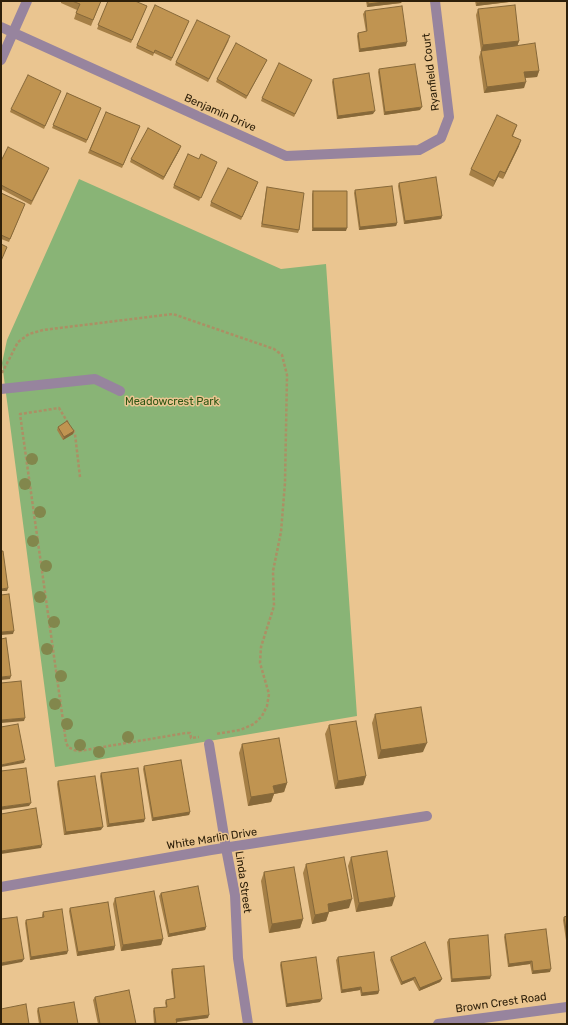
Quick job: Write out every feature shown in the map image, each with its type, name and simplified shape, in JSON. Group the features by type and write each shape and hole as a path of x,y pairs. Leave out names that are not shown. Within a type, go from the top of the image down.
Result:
{"street":[{"path":"1,60 27,1"},
{"name":"Ryanfield Court","path":"435,1 449,117 441,138"},
{"name":"Benjamin Drive","path":"1,27 286,156 419,150 441,138"},
{"path":"1,389 95,379 120,391"},
{"name":"Linda Street","path":"209,738 226,848 235,895 238,958 248,1024"},
{"name":"White Marlin Drive","path":"1,887 226,848 427,816"},
{"name":"Brown Crest Road","path":"438,1024 567,1006"}],"path":[{"path":"2,373 18,342 28,334 43,330 173,314 274,348 282,355 287,375 285,483 281,532 273,571 274,606 261,647 260,663 269,694 267,706 262,716 254,724 247,728 209,738 191,738 190,733 186,733 78,751 68,747 65,738 20,414 60,408 75,434 80,477"}],"green space":[{"name":"Meadowcrest Park","path":"79,179 281,269 326,264 357,716 55,767 2,363 7,340"}],"building":[{"path":"72,1 101,1 93,20 76,13 80,4"},
{"path":"108,1 135,1 147,6 132,40 98,25"},
{"path":"368,1 391,1 368,4"},
{"path":"477,1 493,1 477,3"},
{"path":"155,5 189,21 172,58 155,50 154,53 137,45"},
{"path":"515,5 519,41 483,45 478,9"},
{"path":"402,6 407,42 360,49 358,33 367,31 365,11"},
{"path":"197,20 230,36 209,79 176,62"},
{"path":"236,43 267,60 247,96 217,79"},
{"path":"535,43 539,71 524,72 526,82 487,87 481,51"},
{"path":"279,63 312,80 295,114 262,98"},
{"path":"415,64 422,107 385,112 379,69"},
{"path":"369,73 375,111 338,116 333,79"},
{"path":"28,75 61,91 45,126 11,109"},
{"path":"67,93 101,108 87,140 53,125"},
{"path":"106,112 140,126 123,165 90,150"},
{"path":"497,115 517,125 512,136 521,140 505,173 500,171 495,181 471,169"},
{"path":"148,128 181,146 164,177 131,159"},
{"path":"8,147 49,168 32,201 1,185 1,161"},
{"path":"188,154 199,159 201,154 217,162 201,198 174,185"},
{"path":"228,168 258,182 242,217 211,202"},
{"path":"436,177 442,216 405,221 399,183"},
{"path":"392,186 397,223 360,227 355,190"},
{"path":"267,187 304,193 299,230 262,224"},
{"path":"313,191 347,191 347,228 313,228"},
{"path":"1,193 25,204 10,239 1,235"},
{"path":"1,244 7,247 1,261"},
{"path":"67,421 74,431 64,437 58,427"},
{"path":"1,551 3,551 8,588 1,589"},
{"path":"9,594 14,631 1,632 1,595"},
{"path":"6,638 11,676 1,677 1,639"},
{"path":"21,681 25,718 1,720 1,683"},
{"path":"421,707 427,743 381,750 375,714"},
{"path":"356,721 366,776 338,781 329,725"},
{"path":"18,724 25,760 1,765 1,727"},
{"path":"279,738 287,783 273,786 275,793 251,797 242,744"},
{"path":"181,760 190,812 153,818 144,766"},
{"path":"26,768 31,803 1,807 1,771"},
{"path":"138,768 145,819 109,824 101,773"},
{"path":"95,776 103,827 66,832 58,781"},
{"path":"36,808 42,845 1,851 1,814"},
{"path":"387,851 395,897 359,903 351,857"},
{"path":"344,857 352,899 328,904 329,912 315,915 306,864"},
{"path":"294,867 303,919 272,924 264,872"},
{"path":"198,886 206,927 169,934 161,893"},
{"path":"154,891 163,939 123,945 115,898"},
{"path":"108,902 115,946 78,952 70,908"},
{"path":"62,909 68,951 31,957 26,920 44,917 43,912"},
{"path":"567,916 567,936 564,917"},
{"path":"17,917 24,959 1,963 1,919"},
{"path":"546,929 551,969 533,971 532,961 509,964 505,934"},
{"path":"488,935 491,976 452,979 449,939"},
{"path":"425,942 442,979 420,988 415,977 402,982 391,957"},
{"path":"374,952 379,991 362,993 361,987 342,990 338,957"},
{"path":"316,957 322,999 287,1004 281,962"},
{"path":"204,966 209,1015 176,1019 177,1024 156,1024 154,1008 167,1007 166,1000 175,998 172,969"},
{"path":"129,990 136,1024 100,1024 95,997"},
{"path":"74,1002 78,1024 41,1024 38,1008"},
{"path":"26,1004 29,1024 1,1024 1,1009"}]}
